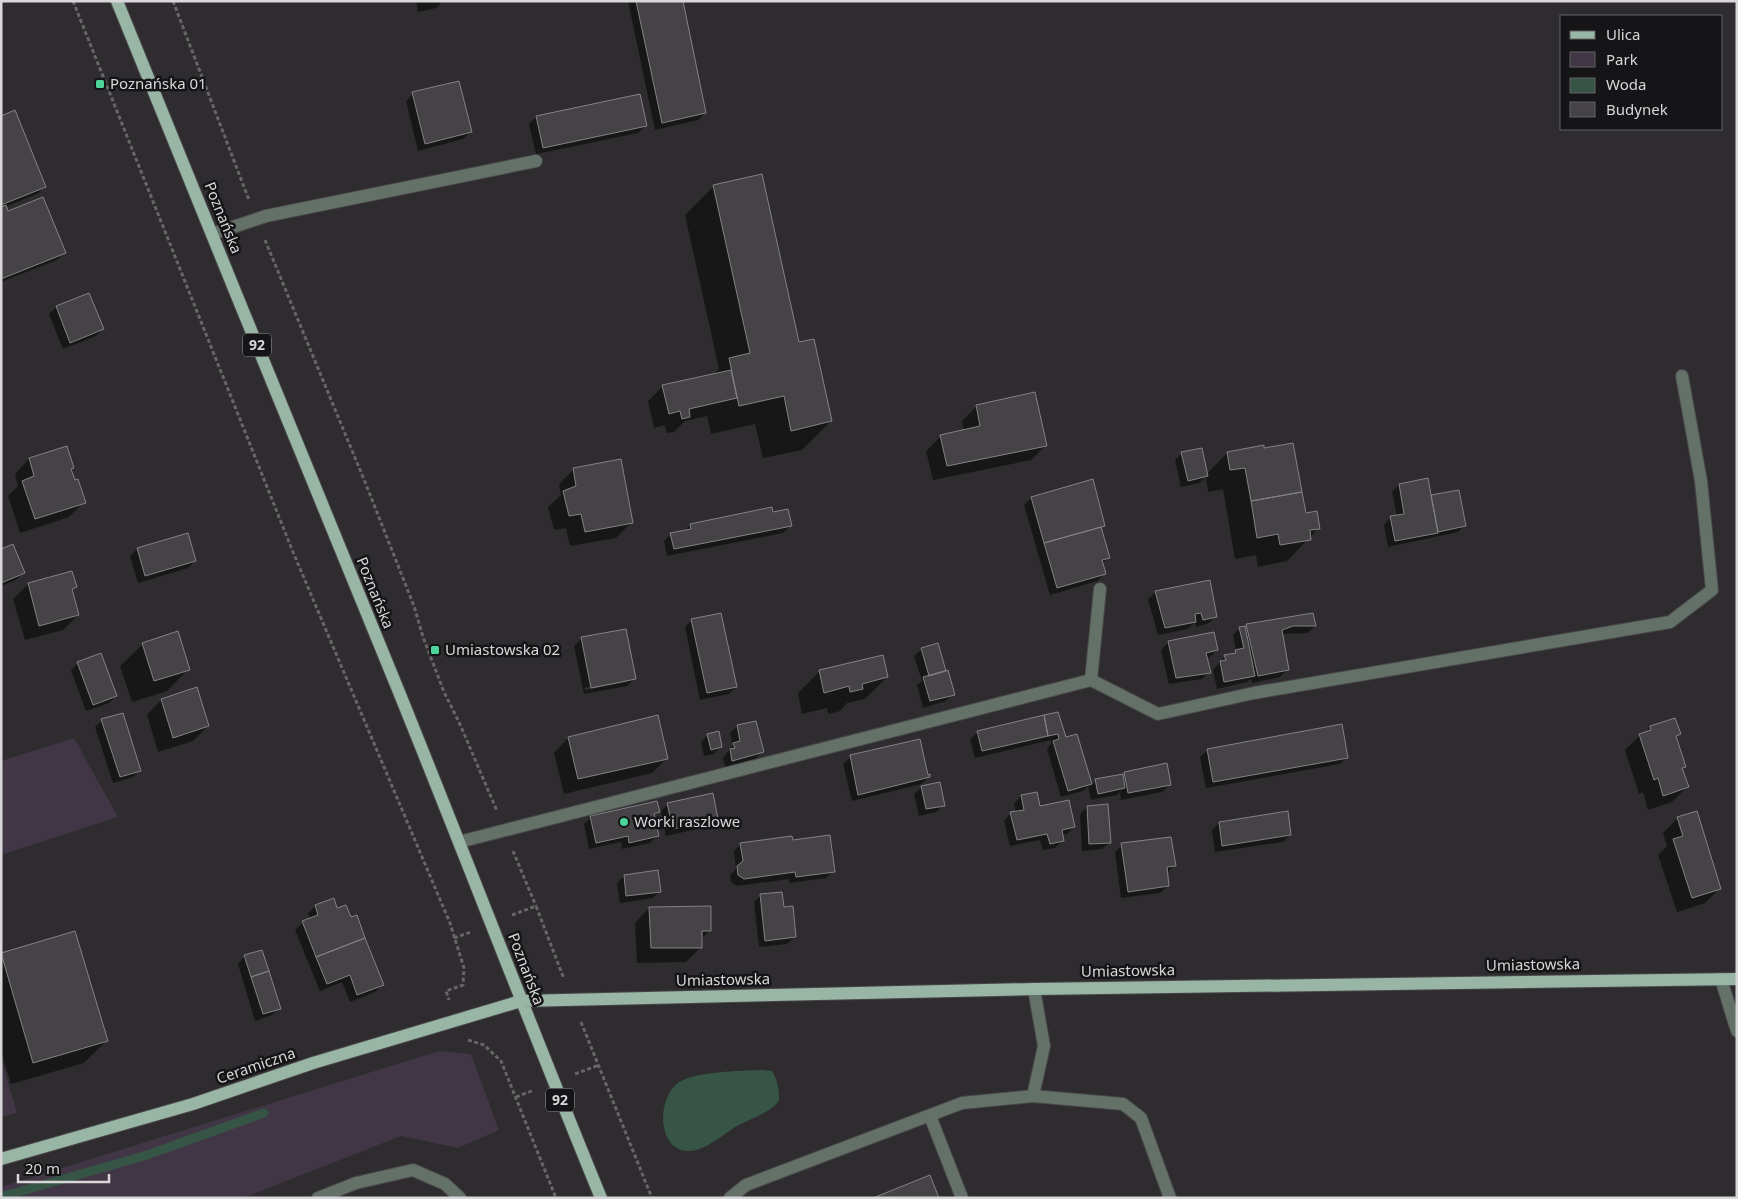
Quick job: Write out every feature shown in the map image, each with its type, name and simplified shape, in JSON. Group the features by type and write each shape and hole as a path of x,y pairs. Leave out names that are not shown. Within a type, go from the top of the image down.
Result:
{"main road":[{"name":"Poznańska","path":"117,1 460,842 600,1198"},
{"name":"Umiastowska","path":"521,1001 1034,988 1737,979"},
{"name":"Ceramiczna","path":"1,1159 193,1104 313,1064 521,1001"}],"street":[{"path":"212,234 256,219 536,160"},
{"path":"460,842 1090,680 1158,714 1254,693 1670,622 1712,590 1701,481 1682,376"},
{"path":"1090,680 1100,589"},
{"path":"1721,979 1737,1031"},
{"path":"1034,988 1044,1046 1034,1096"},
{"path":"730,1198 746,1184 962,1103 1034,1096 1123,1104 1142,1118 1170,1198"},
{"path":"930,1116 962,1198"},
{"path":"318,1198 356,1182 414,1170 445,1184 460,1198"}],"path":[{"path":"73,1 293,552 446,914 464,968 463,985 446,991 450,1000"},
{"path":"174,1 256,219 365,482 414,606 423,637 444,692 460,722 560,967"},
{"path":"520,912 536,906"},
{"path":"454,938 474,931"},
{"path":"465,1040 484,1045 501,1062 556,1198"},
{"path":"590,1044 652,1198"},
{"path":"581,1072 599,1065"},
{"path":"516,1097 535,1089"}],"green space":[{"path":"74,738 118,817 1,855 1,761"},
{"path":"439,1051 471,1054 499,1130 458,1148 401,1136 243,1198 1,1198 1,1187"},
{"path":"1,1059 17,1113 1,1117"}],"water":[{"path":"772,1071 776,1078 779,1101 775,1105 765,1113 737,1126 703,1148 690,1151 679,1149 671,1143 663,1123 663,1112 671,1091 678,1083 706,1074"}],"building":[{"path":"636,1 683,1 706,113 662,123"},
{"path":"459,81 472,132 425,144 412,92"},
{"path":"640,94 647,126 543,148 536,116"},
{"path":"15,110 46,187 1,205 1,116"},
{"path":"762,174 799,342 814,339 832,421 791,431 784,396 739,406 729,358 750,353 713,185"},
{"path":"43,197 66,253 1,279 1,207 6,205 8,211"},
{"path":"89,293 104,329 70,343 56,306"},
{"path":"731,370 737,398 689,409 690,417 682,419 680,411 669,414 662,385"},
{"path":"1035,392 1047,446 947,466 940,435 980,426 976,405"},
{"path":"1293,443 1302,492 1251,501 1245,468 1230,470 1227,452 1264,445 1264,448"},
{"path":"67,446 74,468 71,469 75,480 78,479 86,503 35,519 22,481 34,476 29,458"},
{"path":"1202,448 1208,476 1188,481 1181,452"},
{"path":"621,459 633,523 585,532 581,514 569,516 563,491 576,486 573,468"},
{"path":"1428,478 1438,533 1395,541 1390,516 1404,514 1399,484"},
{"path":"1093,479 1105,526 1044,543 1031,497"},
{"path":"1459,490 1466,526 1438,532 1431,495"},
{"path":"1302,492 1306,513 1317,511 1320,529 1310,530 1311,540 1280,545 1278,534 1257,538 1251,501"},
{"path":"772,507 773,512 788,509 792,526 674,549 670,533 691,529 690,524"},
{"path":"1101,527 1110,558 1102,560 1106,574 1057,588 1044,543"},
{"path":"188,533 196,561 145,576 137,548"},
{"path":"13,544 25,573 1,583 1,549"},
{"path":"72,571 77,587 72,589 79,615 39,626 28,583"},
{"path":"1210,580 1217,617 1203,620 1201,613 1195,614 1196,622 1165,628 1155,591"},
{"path":"721,613 737,687 707,693 691,619"},
{"path":"1313,613 1316,626 1293,626 1282,630 1289,670 1258,676 1246,624"},
{"path":"1245,626 1255,676 1224,682 1220,661 1226,660 1224,655 1236,653 1235,650 1244,648 1239,627"},
{"path":"626,629 636,679 591,688 581,637"},
{"path":"178,631 190,670 154,681 142,643"},
{"path":"1214,632 1218,650 1206,653 1211,673 1176,678 1168,641"},
{"path":"938,643 946,671 929,676 921,648"},
{"path":"101,653 117,696 93,705 77,662"},
{"path":"883,655 888,677 862,684 863,689 850,692 849,686 824,693 819,670"},
{"path":"948,670 955,695 930,701 923,677"},
{"path":"197,687 209,726 173,738 161,699"},
{"path":"1058,712 1066,737 1077,734 1092,784 1068,791 1053,741 1059,739 1058,734 1048,736 1044,715"},
{"path":"123,713 141,771 120,777 101,719"},
{"path":"658,715 668,759 578,779 568,737"},
{"path":"1044,715 1048,736 982,751 977,731"},
{"path":"1675,718 1681,734 1676,736 1686,767 1682,768 1689,787 1663,796 1658,778 1654,780 1639,734 1651,730 1650,726"},
{"path":"756,721 764,752 732,761 730,749 735,748 733,743 740,741 737,725"},
{"path":"1342,724 1348,758 1213,782 1207,749"},
{"path":"719,731 722,747 711,750 707,734"},
{"path":"920,739 930,777 858,795 850,755"},
{"path":"1167,763 1171,785 1128,793 1124,772"},
{"path":"1123,774 1125,788 1098,794 1095,779"},
{"path":"940,782 945,806 926,809 921,786"},
{"path":"1037,792 1040,806 1069,800 1075,827 1062,830 1064,841 1050,844 1047,834 1017,840 1010,812 1024,810 1021,795"},
{"path":"713,793 718,819 673,829 667,803"},
{"name":"Worki raszlowe","path":"657,801 660,812 654,814 659,836 629,843 628,836 596,843 590,816"},
{"path":"1108,804 1111,843 1089,844 1087,806"},
{"path":"1288,811 1291,835 1222,846 1219,822"},
{"path":"1697,811 1721,889 1692,898 1673,839 1683,836 1677,817"},
{"path":"830,835 835,872 796,877 795,872 744,879 738,875 737,866 743,861 740,843 792,836 793,840"},
{"path":"1171,837 1176,866 1167,867 1169,886 1128,892 1121,843"},
{"path":"658,870 661,892 626,896 624,875"},
{"path":"782,892 784,907 793,906 796,937 765,941 760,894"},
{"path":"334,898 337,908 346,905 351,917 357,915 365,938 316,957 302,921 318,915 315,905"},
{"path":"711,906 711,931 702,931 702,948 651,948 649,907"},
{"path":"75,931 108,1041 33,1063 1,953"},
{"path":"365,938 384,985 357,995 350,975 327,984 316,957"},
{"path":"262,950 269,971 251,977 244,955"},
{"path":"269,971 281,1009 263,1014 251,977"},
{"path":"930,1175 939,1198 873,1198"}],"waterway":[{"path":"1,1197 147,1155 264,1113"}],"place":[{"name":"Poznańska 01","path":"100,84"},
{"name":"Umiastowska 02","path":"435,650"},
{"name":"Worki raszlowe","path":"624,822"}]}
